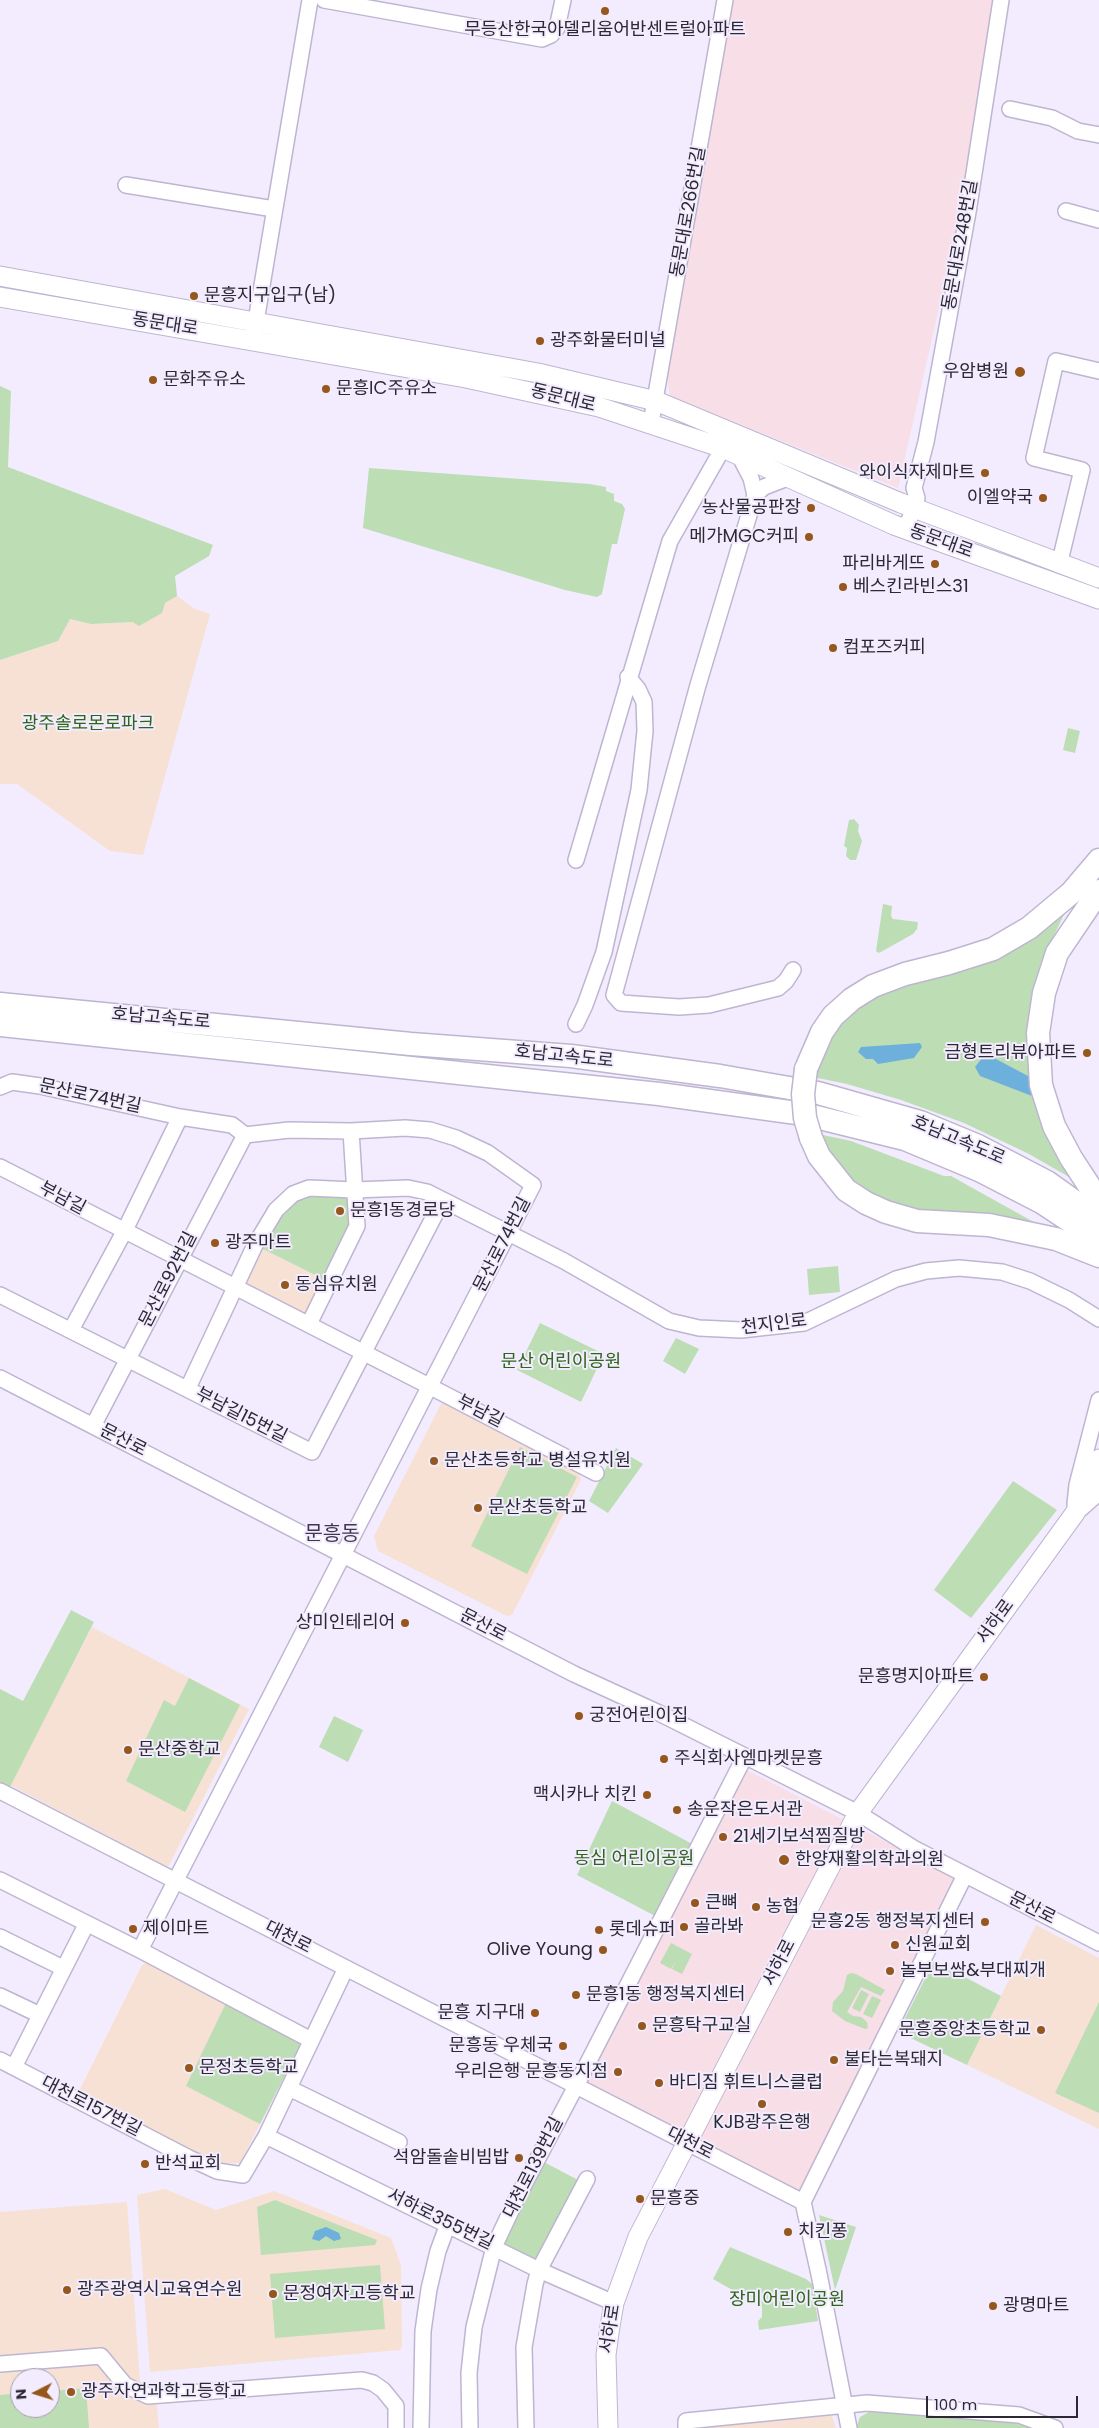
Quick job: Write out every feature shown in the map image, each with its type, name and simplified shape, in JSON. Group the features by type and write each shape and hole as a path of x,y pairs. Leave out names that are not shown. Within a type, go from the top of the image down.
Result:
{"highway":[{"path":"1099,860 1071,893 1029,928 993,949 905,974 873,986 852,1000 833,1016 822,1032 806,1069 803,1094 805,1118 819,1156 846,1190 866,1203 886,1212 917,1221 989,1225 1056,1239 1099,1256"},
{"path":"1099,891 1057,953 1044,993 1038,1033 1041,1085 1054,1126 1071,1158 1099,1201"},
{"name":"호남고속도로","path":"0,1004 412,1044 570,1056 720,1076 818,1093 920,1122 978,1146 1047,1182 1099,1219"},
{"name":"호남고속도로","path":"0,1025 659,1094 804,1114 905,1139 980,1170 1043,1203 1099,1240"}],"main road":[{"name":"동문대로","path":"0,276 254,331 364,359 544,393 651,423 731,452 900,527 1099,599"},
{"name":"동문대로","path":"0,298 414,351 538,373 656,401 908,505 1059,565 1099,578"},
{"path":"364,359 367,352 397,356 414,351"},
{"name":"서하로","path":"608,2428 606,2355 614,2303 638,2237 858,1813 1075,1514 1098,1461"}],"street":[{"path":"254,331 310,0"},
{"path":"324,0 542,39 551,35 557,28 563,0"},
{"name":"동문대로266번길","path":"651,423 725,0"},
{"name":"동문대로248번길","path":"900,527 908,505 917,498 914,488 926,442 968,212 1001,0"},
{"path":"1010,109 1052,118 1078,131 1099,135"},
{"path":"126,185 274,209"},
{"path":"1066,211 1099,220"},
{"path":"1059,565 1082,470 1034,458 1056,361 1099,371"},
{"path":"576,860 628,677 670,541 731,452 751,478 755,495 698,685 614,995 621,1003 679,1007 709,1005 778,988 786,981 793,970"},
{"path":"755,495 764,487 790,477"},
{"path":"576,1024 585,1005 604,952 639,790 645,731 644,702 628,677"},
{"name":"문산로74번길","path":"0,1087 12,1082 40,1086 180,1117 232,1125 245,1135 289,1130 351,1131 382,1128 430,1130 456,1138 488,1153 533,1185 140,1950"},
{"path":"71,1330 124,1232 180,1117"},
{"path":"309,1324 357,1226 351,1131"},
{"name":"문산로92번길","path":"93,1426 245,1135"},
{"name":"부남길","path":"0,1167 596,1473"},
{"name":"천지인로","path":"236,1289 255,1245 284,1200 299,1190 309,1188 354,1190 408,1188 427,1192 509,1235 564,1261 669,1321 699,1328 741,1330 804,1323 896,1279 926,1271 959,1268 1002,1272 1030,1282 1069,1300 1099,1319"},
{"path":"364,1354 442,1201"},
{"path":"188,1388 236,1289"},
{"name":"부남길15번길","path":"0,1295 312,1452 364,1354"},
{"name":"문산로","path":"0,1378 574,1674 858,1813 915,1849 1099,1943"},
{"path":"1075,1514 1077,1485 1099,1400"},
{"path":"1075,1514 1094,1497 1099,1486"},
{"path":"576,2086 744,1756"},
{"name":"대천로","path":"0,1791 803,2202"},
{"path":"849,2428 803,2202 965,1875"},
{"path":"0,1880 86,1925 140,1950 311,2040"},
{"path":"14,2067 86,1925"},
{"path":"0,1937 63,1968"},
{"name":"대천로157번길","path":"0,2060 217,2171 243,2175 266,2136 346,1968"},
{"path":"0,1996 40,2015"},
{"name":"대천로139번길","path":"470,2428 468,2372 474,2327 494,2247 516,2200 576,2086"},
{"path":"289,2088 399,2142"},
{"name":"서하로355번길","path":"266,2136 539,2270 614,2303"},
{"path":"526,2428 524,2348 535,2284 539,2270 587,2179"},
{"path":"421,2428 423,2331 429,2289 438,2251 448,2224"},
{"path":"0,2364 101,2356 125,2386 148,2396 362,2380 372,2383 383,2390 396,2406 396,2428"},
{"path":"686,2424 845,2404 908,2405 1019,2415 1054,2428"}],"shaded area":[{"path":"734,0 994,0 962,207 898,488 670,396 666,371"},
{"name":"광주솔로몬로파크","path":"177,596 195,609 210,614 143,855 110,851 17,784 0,784 0,660 58,641 69,619 91,624 133,622"},
{"name":"동심유치원","path":"261,1248 327,1281 309,1314 302,1317 247,1289 245,1281"},
{"name":"문산초등학교","path":"445,1401 579,1470 581,1480 512,1615 507,1616 378,1551 374,1536 441,1404"},
{"name":"문산중학교","path":"92,1627 249,1709 168,1867 10,1785"},
{"path":"745,1769 958,1879 802,2194 584,2082"},
{"name":"문흥중앙초등학교","path":"1036,1925 1099,1958 1099,2129 967,2065"},
{"name":"문정초등학교","path":"152,1960 300,2046 240,2163 219,2164 79,2091 142,1965"},
{"name":"문정여자고등학교","path":"165,2189 216,2210 274,2191 391,2238 401,2265 402,2346 400,2350 150,2372 137,2195"},
{"name":"광주광역시교육연수원","path":"127,2202 140,2382 155,2385 159,2428 0,2428 0,2212"},
{"path":"831,2414 836,2428 698,2428 699,2427"}],"green space":[{"path":"0,386 11,391 8,467 213,545 209,556 175,576 177,596 165,603 162,613 139,626 133,622 91,624 70,619 58,641 0,660"},
{"path":"369,468 590,484 606,487 606,491 614,494 614,501 622,504 625,509 617,544 612,544 602,594 597,597 565,590 363,528"},
{"path":"1068,728 1080,731 1075,753 1063,750"},
{"path":"854,819 859,825 858,831 862,841 856,860 850,860 846,856 847,848 844,846 849,820"},
{"path":"883,904 892,906 891,916 893,919 918,922 917,929 913,934 879,953 876,951"},
{"path":"1069,904 1040,965 1029,1018 1076,1181 1029,1154 964,1123 901,1100 847,1084 813,1077 821,1045 848,1007"},
{"path":"809,1132 851,1141 944,1176 951,1176 1039,1225 866,1203"},
{"path":"340,1193 351,1201 353,1224 327,1281 261,1248 281,1213 297,1195"},
{"path":"838,1266 840,1292 809,1295 807,1269"},
{"name":"문산 어린이공원","path":"540,1323 604,1354 581,1402 517,1370"},
{"path":"676,1338 699,1349 685,1374 663,1361"},
{"path":"520,1447 577,1477 527,1574 471,1546"},
{"path":"616,1448 643,1464 608,1513 589,1501"},
{"path":"1013,1481 1057,1510 971,1618 934,1590"},
{"path":"71,1610 94,1622 10,1787 0,1782 0,1689 23,1701"},
{"path":"189,1678 240,1705 185,1812 126,1781 164,1700 175,1706"},
{"path":"334,1716 363,1730 348,1762 319,1747"},
{"name":"동심 어린이공원","path":"612,1801 698,1847 661,1919 577,1875"},
{"path":"671,1943 692,1954 682,1974 672,1969 675,1962 671,1969 660,1963"},
{"path":"934,1961 1001,1996 967,2065 898,2032"},
{"path":"851,1973 885,1990 881,1996 861,1987 847,2012 853,2016 861,2017 867,2022 868,2028 865,2029 845,2021 832,2011 833,2002 843,1991 847,1975"},
{"path":"861,1990 869,1994 860,2012 852,2008"},
{"path":"872,1996 881,2000 872,2018 863,2014"},
{"path":"227,2001 298,2039 300,2046 260,2124 186,2086"},
{"path":"1099,2002 1099,2113 1055,2093"},
{"path":"542,2161 580,2181 542,2258 534,2261 504,2249 502,2241"},
{"path":"275,2200 377,2240 375,2245 261,2255 257,2207"},
{"path":"819,2215 856,2227 835,2290"},
{"name":"장미어린이공원","path":"730,2247 806,2279 812,2284 818,2321 759,2330 758,2321 762,2317 762,2307 713,2279"},
{"path":"380,2265 385,2329 275,2338 270,2274"},
{"path":"86,2388 89,2428 0,2428 0,2395 10,2394 10,2418 60,2418 60,2390"},
{"path":"869,2412 998,2419 1032,2428 856,2428 860,2417"}],"water":[{"path":"920,1043 922,1047 914,1058 878,1064 873,1059 866,1059 858,1052 861,1047"},
{"path":"982,1058 994,1058 1030,1077 1034,1093 1032,1096 980,1076 975,1067"},
{"path":"326,2227 339,2233 341,2239 334,2241 326,2236 319,2241 312,2239 315,2231"}],"place":[{"name":"무등산한국아델리움어반센트럴아파트","path":"605,11"},
{"name":"문흥지구입구(남)","path":"194,296"},
{"name":"광주화물터미널","path":"540,341"},
{"name":"우암병원","path":"1020,372"},
{"name":"문화주유소","path":"153,380"},
{"name":"문흥IC주유소","path":"326,389"},
{"name":"와이식자제마트","path":"985,473"},
{"name":"이엘약국","path":"1043,498"},
{"name":"농산물공판장","path":"811,508"},
{"name":"메가MGC커피","path":"809,537"},
{"name":"파리바게뜨","path":"935,564"},
{"name":"베스킨라빈스31","path":"843,587"},
{"name":"컴포즈커피","path":"833,648"},
{"name":"금형트리뷰아파트","path":"1087,1053"},
{"name":"문흥1동경로당","path":"340,1211"},
{"name":"광주마트","path":"215,1243"},
{"name":"동심유치원","path":"285,1285"},
{"name":"문산초등학교 병설유치원","path":"434,1461"},
{"name":"문산초등학교","path":"478,1508"},
{"name":"상미인테리어","path":"405,1623"},
{"name":"문흥명지아파트","path":"984,1677"},
{"name":"궁전어린이집","path":"579,1716"},
{"name":"문산중학교","path":"128,1750"},
{"name":"주식회사엠마켓문흥","path":"664,1759"},
{"name":"맥시카나 치킨","path":"647,1795"},
{"name":"송운작은도서관","path":"677,1810"},
{"name":"21세기보석찜질방","path":"723,1837"},
{"name":"한양재활의학과의원","path":"784,1860"},
{"name":"큰뼈","path":"695,1903"},
{"name":"농협","path":"756,1907"},
{"name":"문흥2동 행정복지센터","path":"985,1922"},
{"name":"골라봐","path":"684,1927"},
{"name":"제이마트","path":"133,1929"},
{"name":"롯데슈퍼","path":"599,1930"},
{"name":"신원교회","path":"895,1945"},
{"name":"Olive Young","path":"603,1950"},
{"name":"놀부보쌈&부대찌개","path":"890,1971"},
{"name":"문흥1동 행정복지센터","path":"576,1995"},
{"name":"문흥 지구대","path":"535,2013"},
{"name":"문흥탁구교실","path":"642,2026"},
{"name":"문흥중앙초등학교","path":"1041,2030"},
{"name":"문흥동 우체국","path":"563,2046"},
{"name":"불타는복돼지","path":"834,2060"},
{"name":"문정초등학교","path":"189,2068"},
{"name":"우리은행 문흥동지점","path":"618,2072"},
{"name":"바디짐 휘트니스클럽","path":"659,2083"},
{"name":"KJB광주은행","path":"762,2104"},
{"name":"석암돌솥비빔밥","path":"519,2158"},
{"name":"반석교회","path":"145,2164"},
{"name":"문흥중","path":"640,2199"},
{"name":"치킨퐁","path":"788,2232"},
{"name":"광주광역시교육연수원","path":"67,2290"},
{"name":"문정여자고등학교","path":"273,2294"},
{"name":"광명마트","path":"993,2306"},
{"name":"광주자연과학고등학교","path":"71,2392"}],"district":[{"name":"문흥동","path":"332,1535"}]}
